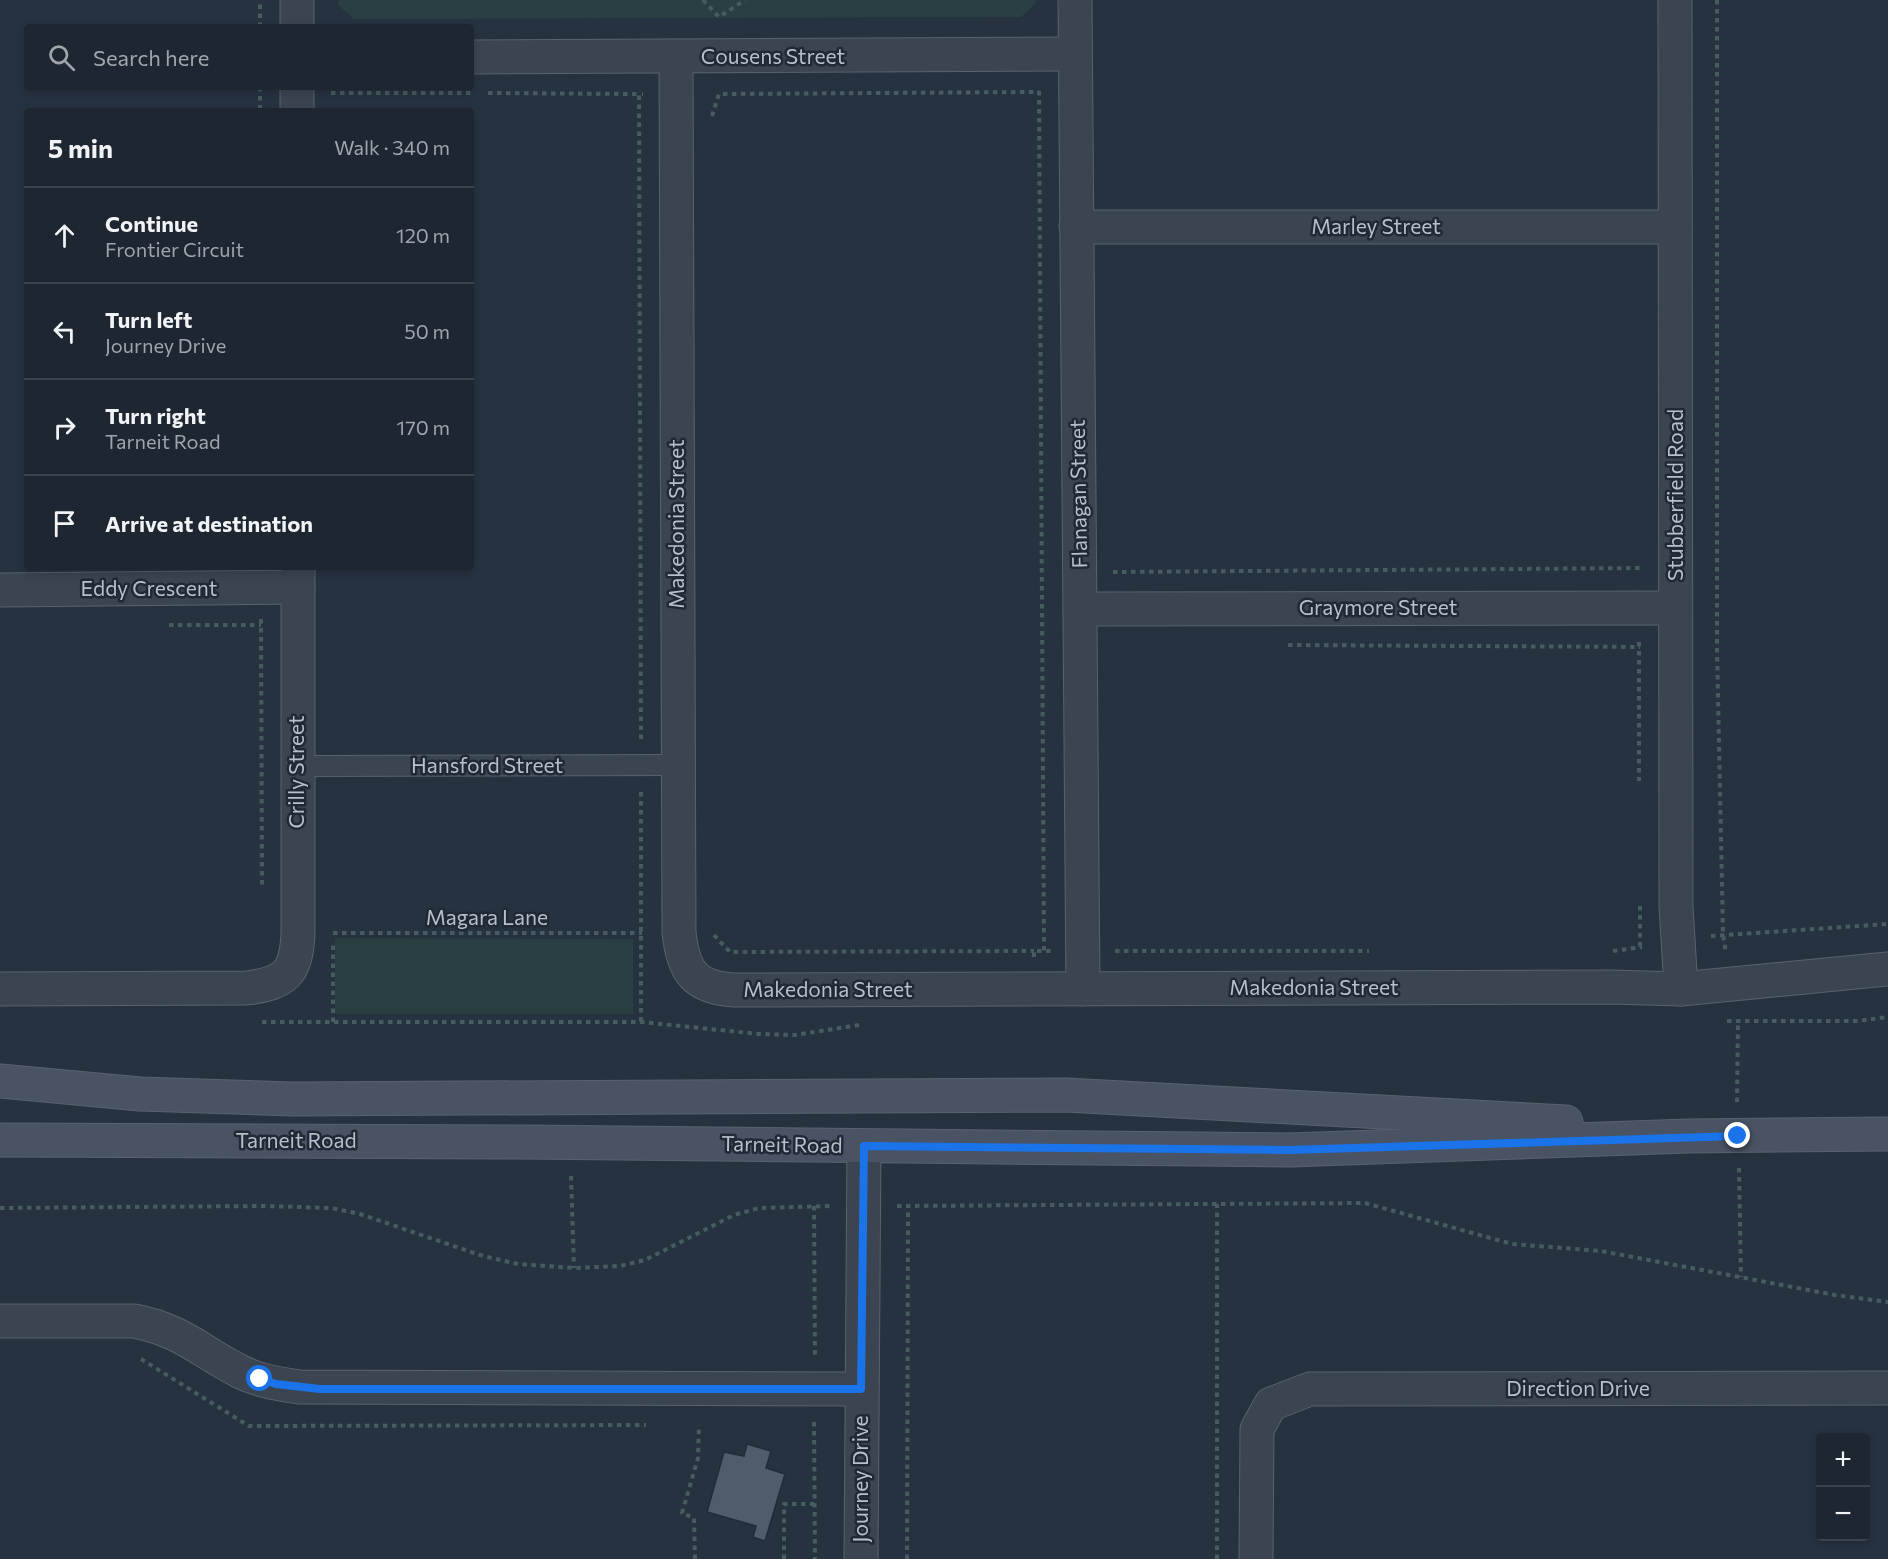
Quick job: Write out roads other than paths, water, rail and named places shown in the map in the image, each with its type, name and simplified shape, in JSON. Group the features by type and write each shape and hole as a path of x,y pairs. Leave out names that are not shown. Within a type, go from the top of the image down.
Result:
{"street":[{"path":"297,0 297,24"},
{"name":"Flanagan Street","path":"1075,0 1083,988"},
{"name":"Stubberfield Road","path":"1675,0 1676,648 1678,941 1681,989"},
{"name":"Cousens Street","path":"474,57 1075,54"},
{"name":"Makedonia Street","path":"676,57 679,932 686,966 705,985 718,989 1681,989 1888,969"},
{"path":"297,90 297,108"},
{"name":"Marley Street","path":"1076,227 1675,227"},
{"name":"Eddy Crescent","path":"0,590 260,588 298,577"},
{"name":"Crilly Street","path":"0,989 247,988 265,986 288,974 297,951 298,934 298,577"},
{"name":"Graymore Street","path":"1080,609 1676,608"},
{"path":"0,1081 140,1094 292,1099 1066,1095 1623,1125 1688,1136"},
{"path":"864,1146 871,1122 884,1112 926,1096"},
{"path":"451,1098 608,1115 834,1111 853,1119 861,1131 864,1146"},
{"name":"Tarneit Road","path":"0,1140 1290,1150 1688,1136 1888,1134"},
{"name":"Journey Drive","path":"861,1559 864,1146"},
{"path":"0,1320 134,1321 149,1324 180,1334 243,1374 299,1388 861,1389"},
{"name":"Direction Drive","path":"1256,1559 1257,1429 1271,1404 1310,1389 1888,1388"}],"lane":[{"name":"Hansford Street","path":"297,766 678,765"}]}
